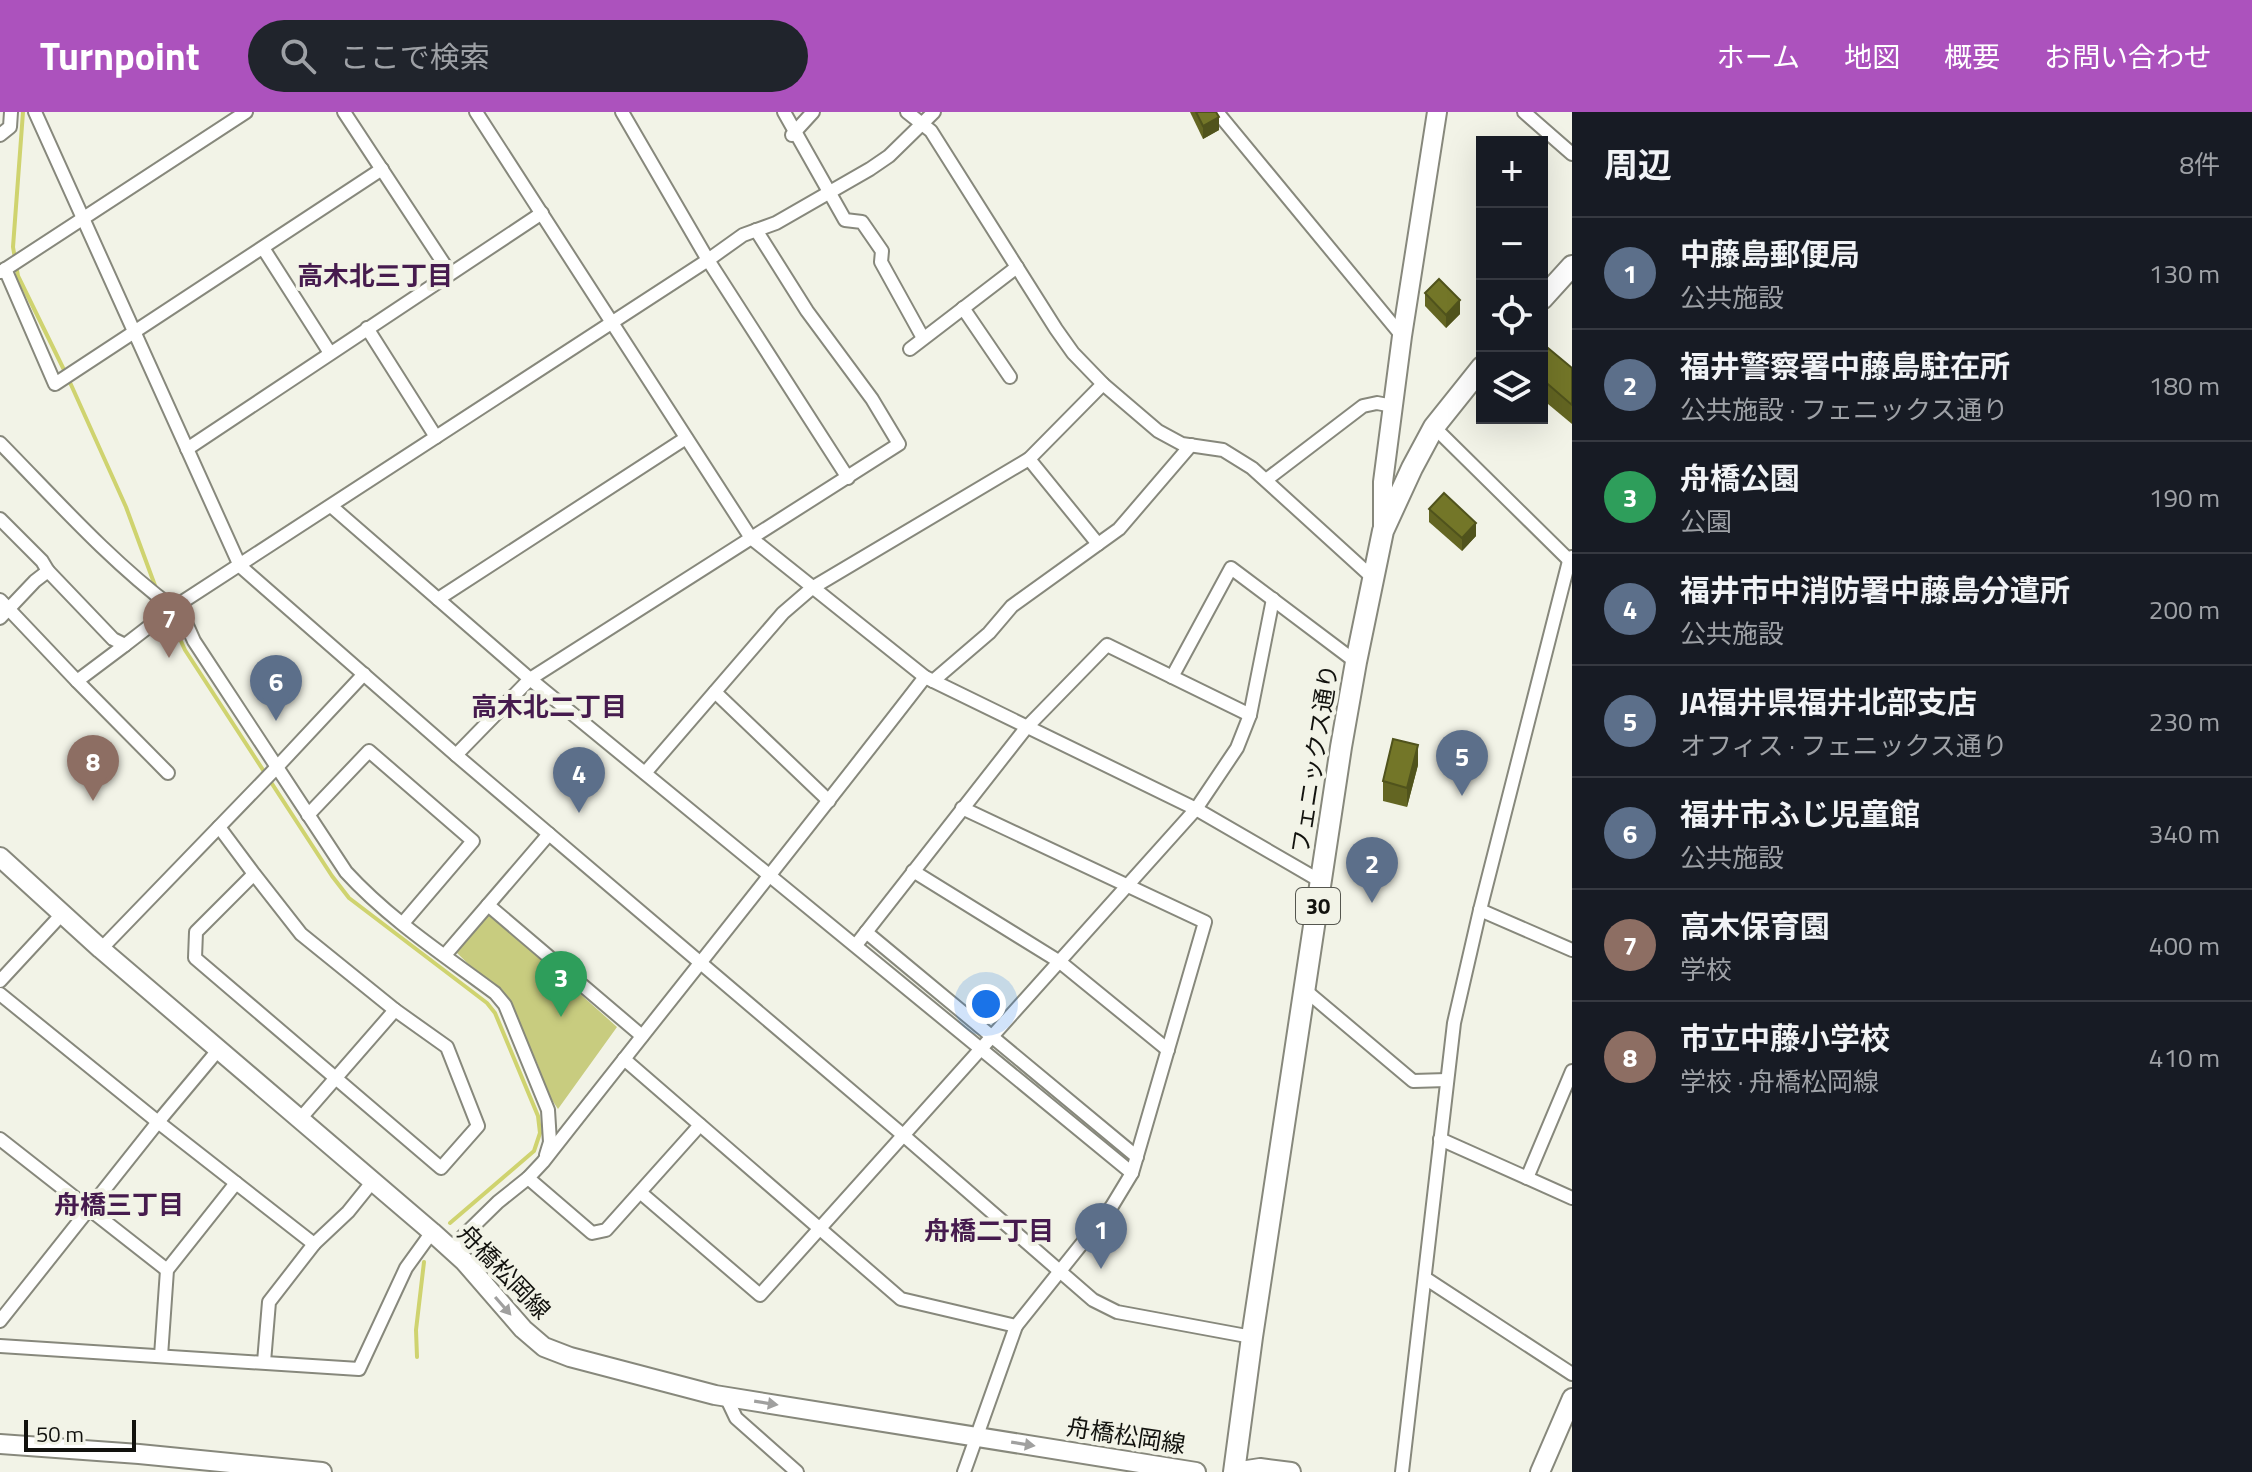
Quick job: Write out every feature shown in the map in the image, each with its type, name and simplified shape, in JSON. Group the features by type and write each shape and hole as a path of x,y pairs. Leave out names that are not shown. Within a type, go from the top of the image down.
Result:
{"main road":[{"path":"1383,531 1383,482 1437,112"},
{"path":"1548,292 1572,266"},
{"name":"フェニックス通り","path":"1234,1472 1356,662 1383,531 1434,427 1476,374"},
{"name":"舟橋松岡線","path":"0,857 101,949 432,1232 464,1261 523,1329 544,1347 570,1357 726,1397 1196,1472"},
{"path":"1540,1472 1572,1398"},
{"path":"0,1444 322,1472"},
{"path":"1234,1472 1260,1468 1291,1472"}],"street":[{"path":"0,135 10,127 11,112"},
{"path":"35,112 240,566 1093,1300 1117,1312 1252,1337"},
{"path":"246,112 2,271 55,384 382,169"},
{"path":"344,112 450,273"},
{"path":"476,112 751,538 929,679 1196,809 1322,882"},
{"path":"622,112 708,260 848,478"},
{"path":"784,112 793,135 845,220 862,222 882,251 881,262 923,338"},
{"path":"793,135 813,112"},
{"path":"907,112 931,131 1073,353 1103,384 1158,431 1182,444 1223,450 1252,468 1373,578"},
{"path":"77,681 175,607 743,235 776,223 870,169 889,156 934,112"},
{"path":"1217,112 1402,336"},
{"path":"1524,112 1572,154"},
{"path":"187,449 542,213"},
{"path":"456,755 530,679 899,444 872,399 807,311 756,230"},
{"path":"263,248 330,353"},
{"path":"910,349 1017,267"},
{"path":"963,308 1010,377"},
{"path":"367,328 436,437"},
{"path":"645,773 783,613 812,588 1029,459 1103,384"},
{"path":"1266,480 1363,406 1377,403 1393,406"},
{"path":"1402,1472 1454,1023 1480,910 1571,560 1434,427"},
{"path":"438,599 686,438"},
{"path":"0,443 112,556 143,585 175,607 308,815 346,872 363,891 495,993 505,1005 548,1110 550,1142 543,1162"},
{"path":"450,1249 543,1162 929,679 989,633 1012,606 1119,529 1191,445"},
{"path":"1029,459 1098,544"},
{"path":"331,506 530,679 1132,1173"},
{"path":"0,519 113,639 125,645"},
{"path":"1172,677 1231,568 1356,662"},
{"path":"48,571 3,609 168,773"},
{"path":"641,1193 760,1295 1196,809 1237,748 1250,715 1273,599"},
{"path":"856,945 1026,728 1107,645 1250,715"},
{"path":"101,949 364,674"},
{"path":"715,692 829,801"},
{"path":"308,815 369,751 473,841 403,923"},
{"path":"962,808 1205,922 1132,1173 1112,1206 1016,1326 964,1472"},
{"path":"219,827 301,934 395,1010 447,1047 478,1126 441,1168 195,958 196,932 254,874"},
{"path":"445,955 549,834"},
{"path":"913,871 1060,962 1168,1050"},
{"path":"488,905 642,1036"},
{"path":"1480,910 1572,950"},
{"path":"2,976 62,914"},
{"path":"866,932 1137,1157"},
{"path":"1305,990 1413,1081 1447,1080"},
{"path":"0,994 314,1244"},
{"path":"300,1119 395,1010"},
{"path":"0,1321 219,1049"},
{"path":"624,1059 901,1299 1016,1326"},
{"path":"1527,1178 1572,1071"},
{"path":"528,1178 592,1233 606,1230 700,1125"},
{"path":"1440,1139 1572,1198"},
{"path":"0,1140 167,1270"},
{"path":"264,1362 269,1302 314,1244 348,1212 373,1181"},
{"path":"161,1356 167,1270 236,1183"},
{"path":"0,1346 359,1369 406,1268 432,1232"},
{"path":"1425,1278 1572,1374"},
{"path":"726,1397 736,1418 797,1472"}],"green space":[{"path":"490,913 617,1027 558,1109 544,1088 538,1065 511,1006 456,952"}],"building":[{"path":"1196,112 1216,112 1219,117 1203,126"},
{"path":"1439,279 1460,300 1446,315 1425,293"},
{"path":"1548,348 1572,368 1572,405 1548,384"},
{"path":"1444,493 1476,523 1462,538 1429,509"},
{"path":"1393,739 1418,745 1407,788 1383,781"}],"waterway":[{"path":"23,112 13,247 18,276 126,507 157,591"},
{"path":"168,613 185,650 349,898 487,1003 495,1013 538,1116 540,1133 534,1151 450,1223"},
{"path":"417,1357 416,1330 424,1262"}],"place":[{"name":"高木保育園","path":"169,658"},
{"name":"福井市ふじ児童館","path":"276,721"},
{"name":"JA福井県福井北部支店","path":"1462,796"},
{"name":"市立中藤小学校","path":"93,801"},
{"name":"福井市中消防署中藤島分遣所","path":"579,813"},
{"name":"福井警察署中藤島駐在所","path":"1372,903"},
{"name":"舟橋公園","path":"561,1017"},
{"name":"中藤島郵便局","path":"1101,1269"}],"district":[{"name":"高木北三丁目","path":"375,276"},
{"name":"高木北二丁目","path":"549,707"},
{"name":"舟橋三丁目","path":"119,1205"},
{"name":"舟橋二丁目","path":"989,1231"}]}
